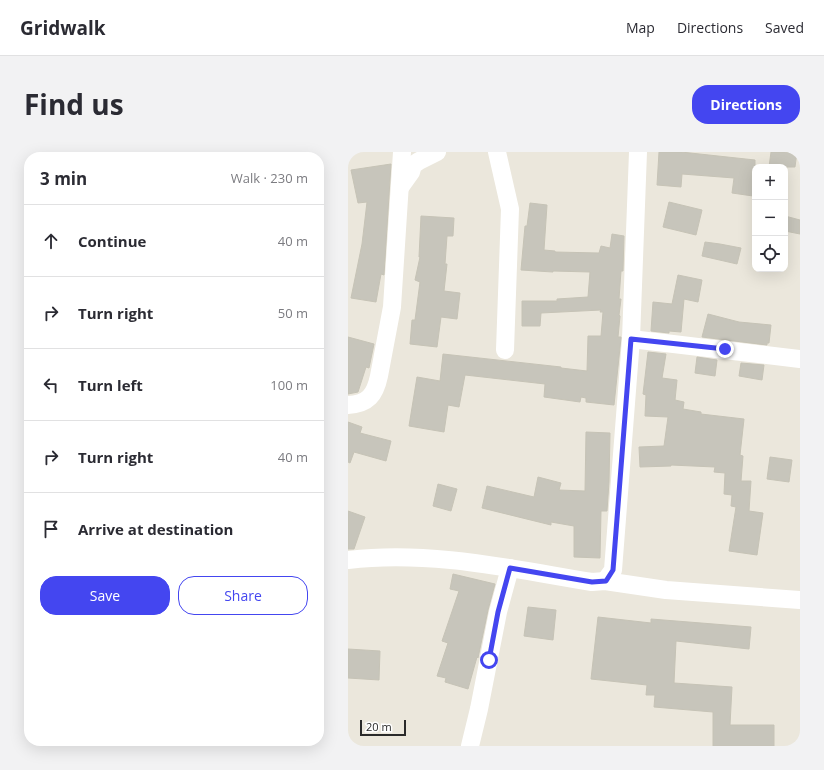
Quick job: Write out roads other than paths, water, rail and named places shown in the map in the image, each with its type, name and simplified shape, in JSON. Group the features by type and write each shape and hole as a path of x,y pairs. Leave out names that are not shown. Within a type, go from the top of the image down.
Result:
{"street":[{"path":"348,405 358,404 368,399 376,387 379,376 392,307 402,152"},
{"path":"400,187 411,172 413,165 437,152 444,152"},
{"path":"497,152 510,209 505,350"},
{"path":"606,581 613,570 631,339 638,152"},
{"path":"631,339 800,359"},
{"path":"348,560 422,557 480,563 592,582 606,581 666,590 800,600"},
{"path":"470,746 479,709 498,612 510,568"}]}
